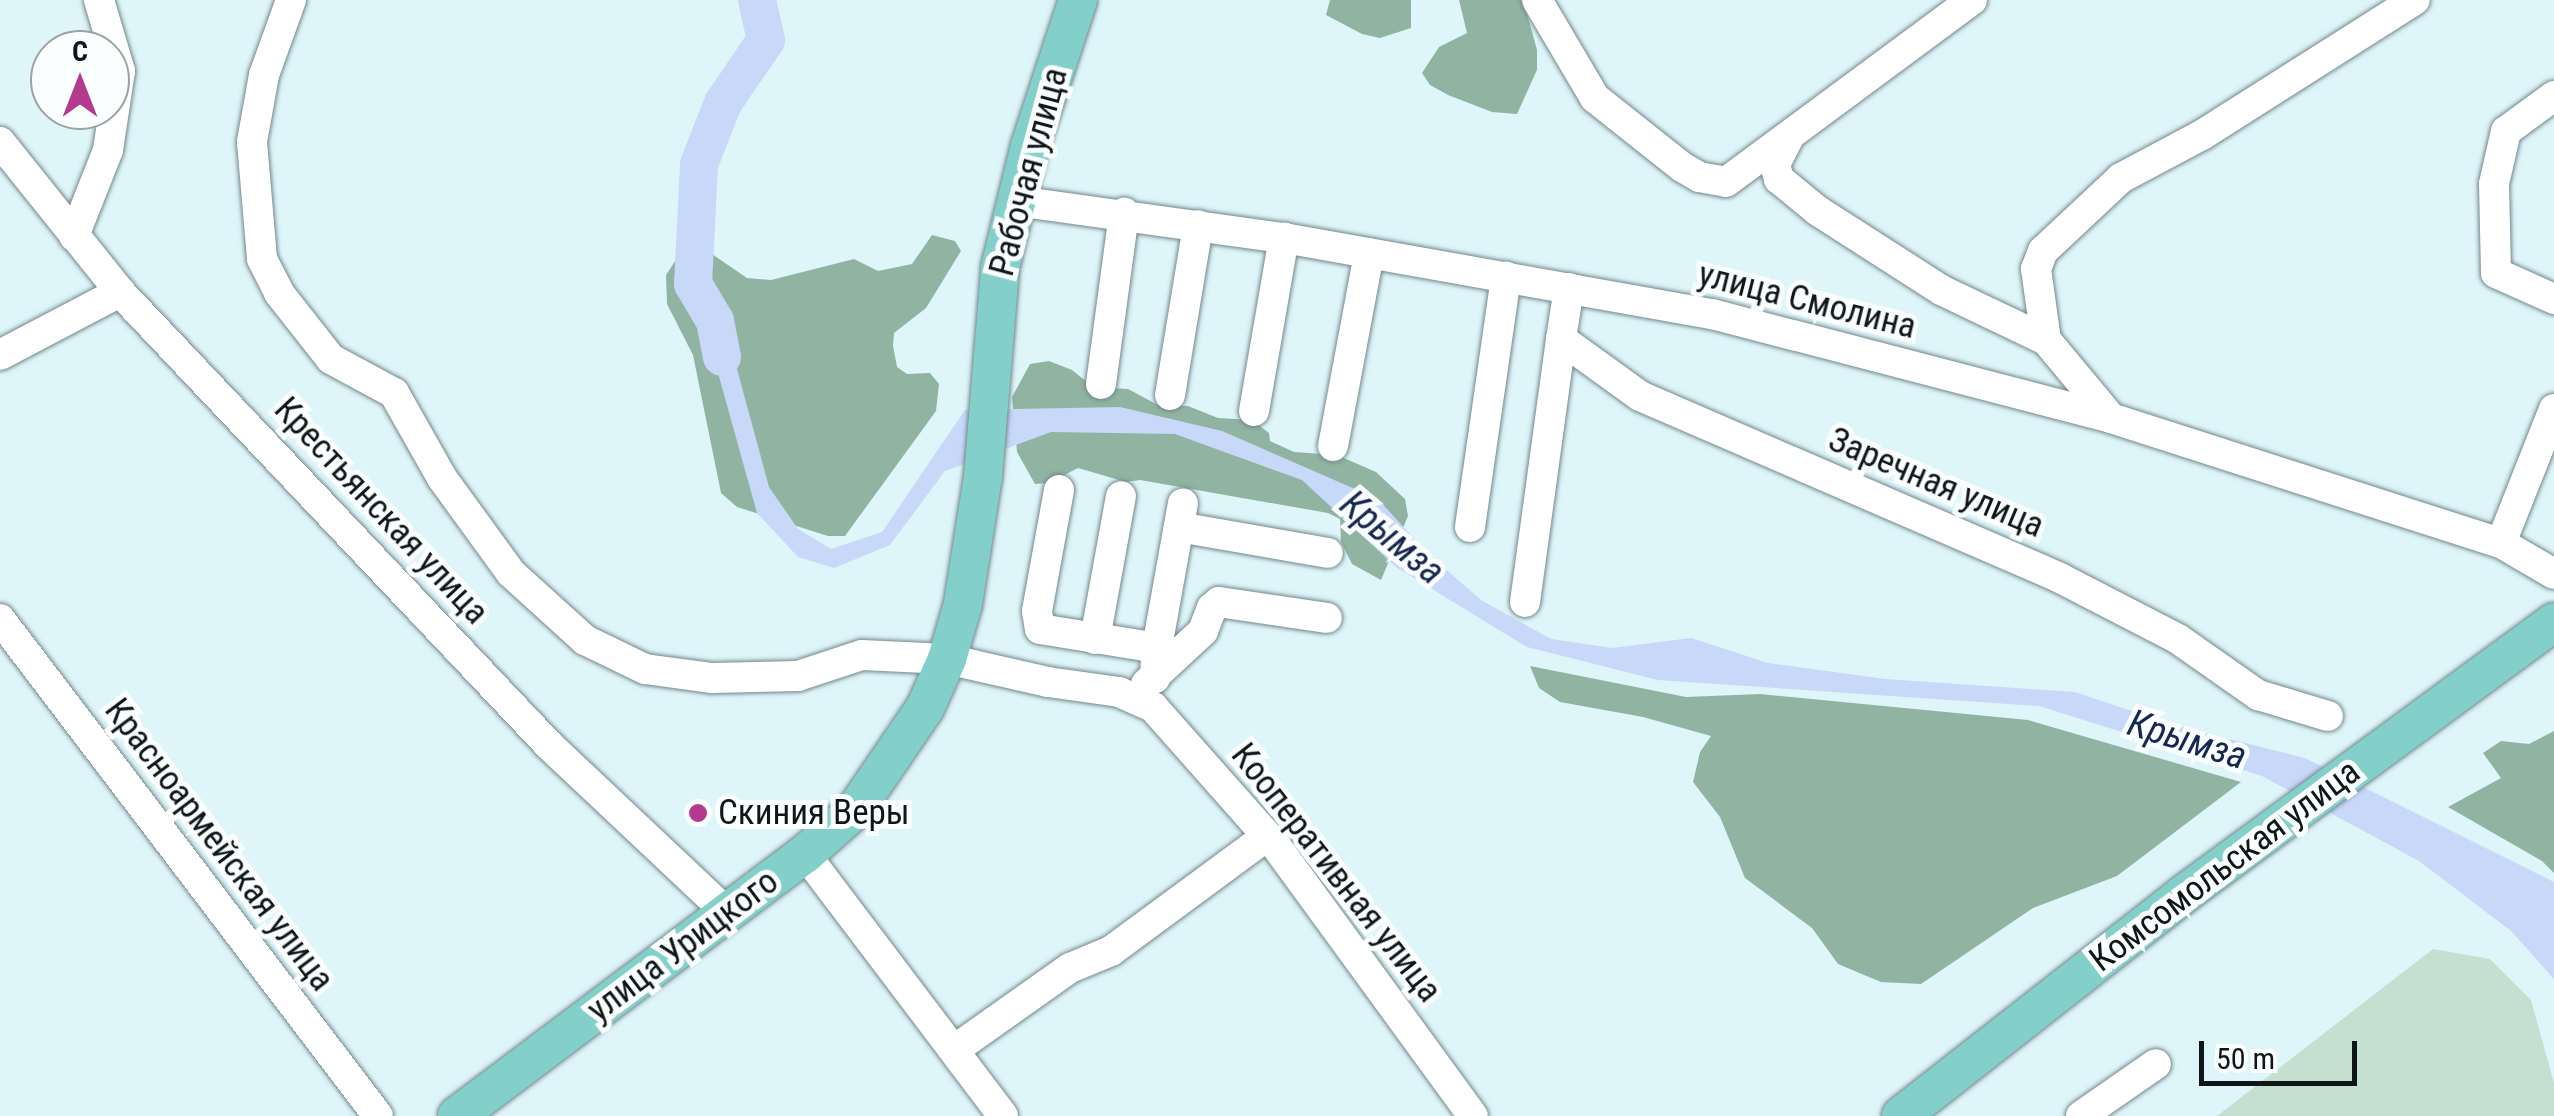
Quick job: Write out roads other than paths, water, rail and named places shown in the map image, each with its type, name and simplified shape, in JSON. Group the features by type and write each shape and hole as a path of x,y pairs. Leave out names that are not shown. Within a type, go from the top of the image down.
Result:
{"main road":[{"name":"Рабочая улица","path":"984,477 1000,268 1016,201 1078,0"},
{"name":"улица Урицкого","path":"457,1116 806,854 856,809 925,708 947,659 963,604 984,477"},
{"name":"Комсомольская улица","path":"1901,1116 2184,894 2554,622"}],"street":[{"name":"Кооперативная улица","path":"291,0 264,75 252,142 262,259 279,293 331,359 394,393 442,478 510,574 585,640 645,669 712,678 798,676 862,654 947,659 1048,682 1119,692 1153,707 1267,836 1473,1116"},
{"path":"1537,0 1596,98 1699,178 1726,182 1972,0"},
{"path":"2046,340 2036,269 2043,250 2121,178 2202,135 2415,0"},
{"path":"74,236 108,150 120,71 99,1"},
{"path":"2554,96 2506,131 2494,184 2496,274 2554,300"},
{"name":"Крестьянская улица","path":"0,142 120,292 550,746 726,914"},
{"path":"1780,144 1775,165 1779,178 1789,188 1865,244 1941,290 2046,340 2111,418"},
{"name":"улица Смолина","path":"1016,201 1198,224 1712,314 2111,418 2502,543 2554,574"},
{"path":"1101,384 1124,213"},
{"path":"1170,396 1198,224"},
{"path":"1254,411 1284,238"},
{"path":"1334,446 1369,254"},
{"path":"1470,527 1506,277"},
{"path":"1525,602 1569,288"},
{"path":"0,356 120,292"},
{"name":"Заречная улица","path":"1562,339 1640,396 2060,578 2178,639 2258,695 2328,716"},
{"path":"2502,543 2554,409"},
{"path":"1059,490 1036,617 1040,629 1151,646 1156,665"},
{"path":"1094,639 1120,496"},
{"path":"1156,665 1181,515 1328,553"},
{"path":"1119,692 1202,631 1212,608 1220,602 1326,618"},
{"name":"Красноармейская улица","path":"0,618 378,1116"},
{"path":"954,1050 1070,968 1111,951 1267,836"},
{"path":"806,854 1003,1116"},
{"path":"2081,1116 2156,1064"}],"water":[{"name":"Крымза","path":"712,306 737,369 769,487 798,529 831,549 882,532 965,410 1120,407 1222,431 1378,499 1427,553 1481,600 1551,639 1612,648 1691,638 1768,663 1885,679 2075,692 2174,725 2305,758 2554,882 2554,979 2511,931 2419,861 2262,776 2039,706 1658,680 1527,647 1396,567 1302,480 1175,434 1051,432 945,471 890,545 834,568 798,557 757,513 718,373 695,314"}],"waterway":[{"name":"Крымза","path":"722,357 715,321 693,284 699,164 723,103 766,40 757,0"}],"place":[{"name":"Скиния Веры","path":"698,813"}]}
